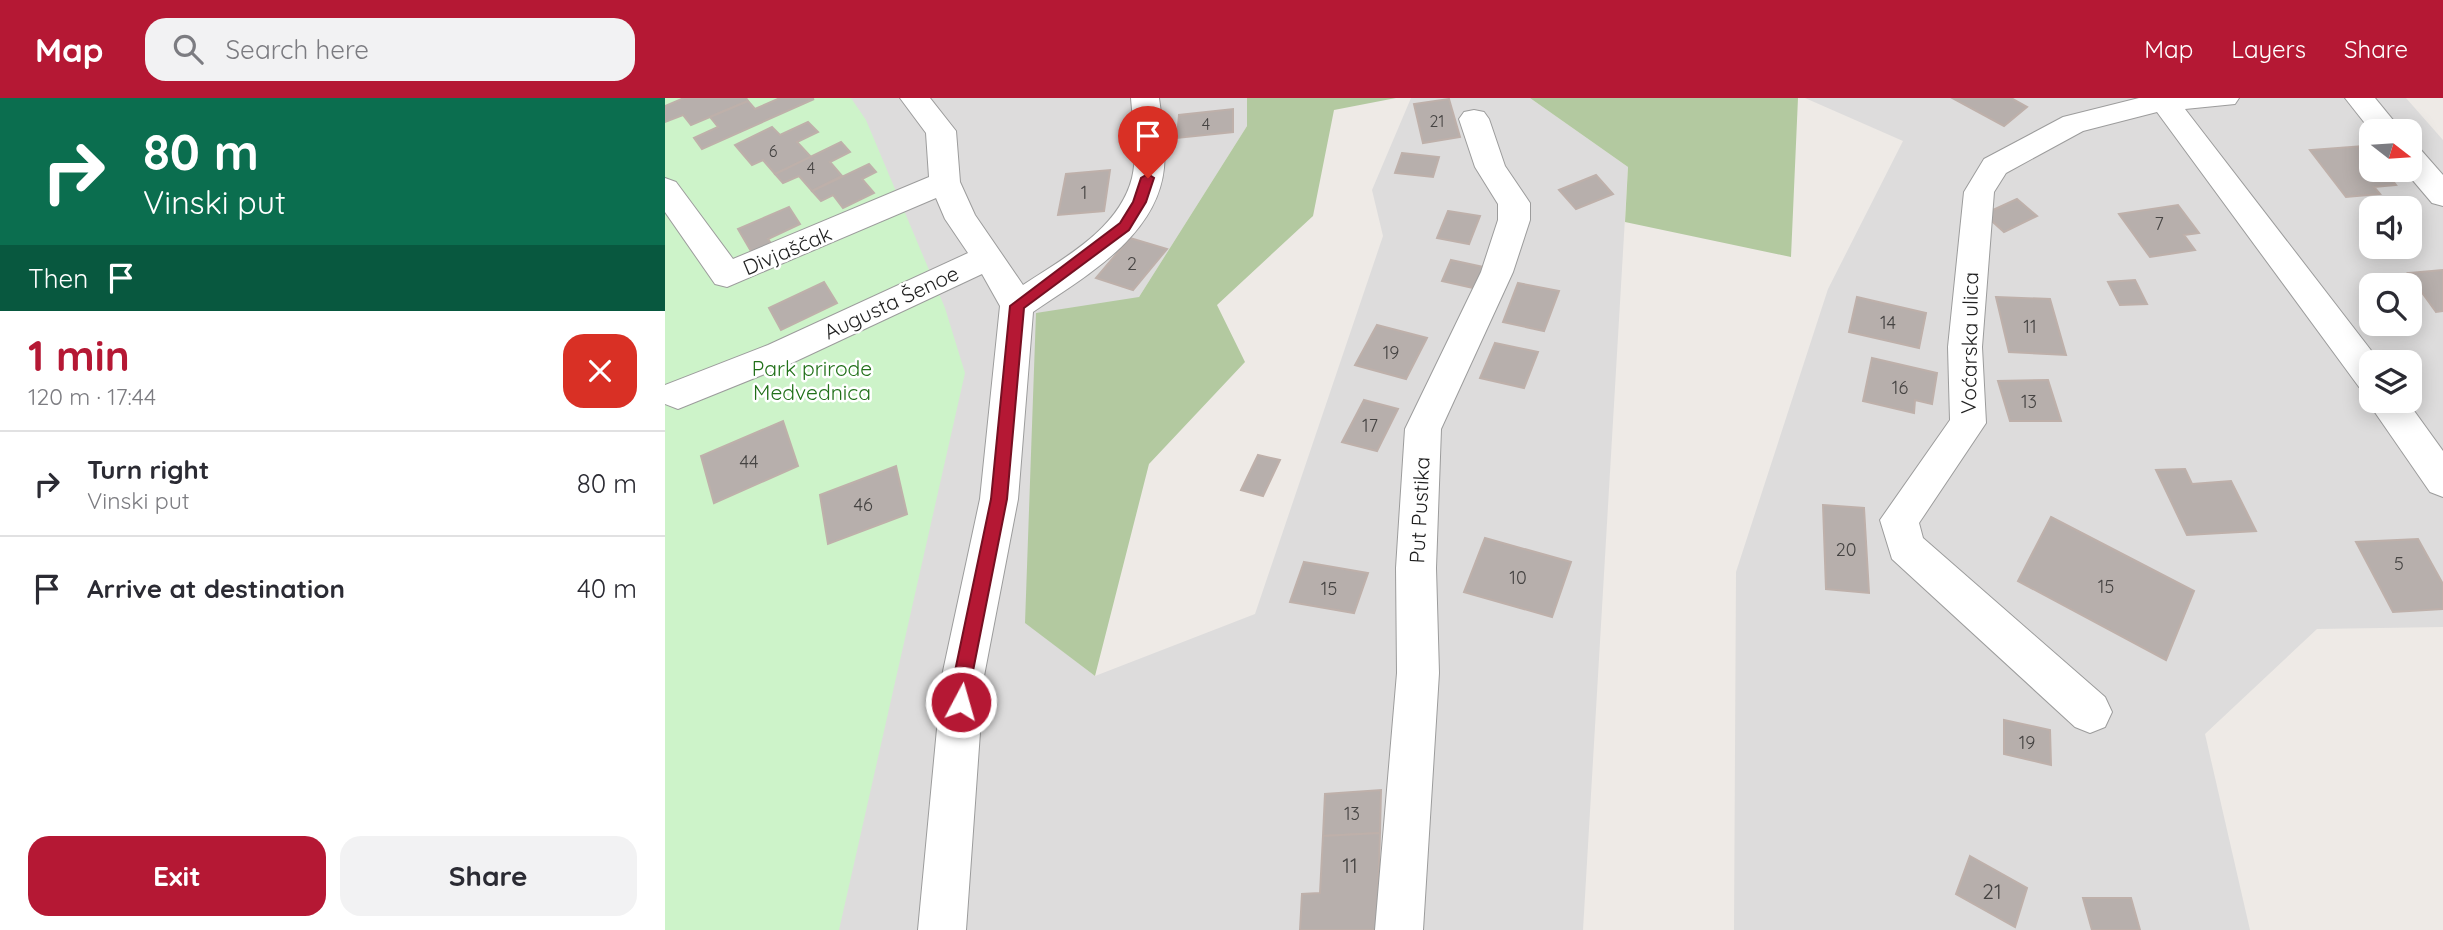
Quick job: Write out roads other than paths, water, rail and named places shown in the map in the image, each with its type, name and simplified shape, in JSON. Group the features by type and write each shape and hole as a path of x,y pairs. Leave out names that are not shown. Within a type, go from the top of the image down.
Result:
{"street":[{"path":"914,98 940,131 945,182 961,219 1005,281 1017,306 999,499 963,676 942,930"},
{"path":"1017,306 1090,255 1125,226 1148,178 1145,98"},
{"path":"2075,98 2107,115"},
{"name":"Voćarska ulica","path":"2090,712 1906,547 1899,520 1968,424 1965,347 1979,192 1995,166 2073,124 2164,101 2225,98"},
{"path":"2358,98 2376,119"},
{"path":"2164,101 2359,361"},
{"name":"Put Pustika","path":"1399,930 1418,673 1416,568 1423,429 1497,272 1514,220 1514,203 1490,167 1473,119"},
{"path":"2422,171 2443,195"},
{"name":"Divjaščak","path":"665,189 727,275 945,182"},
{"name":"Augusta Šenoe","path":"678,395 780,354 987,258"},
{"path":"2396,413 2443,481"}],"park label":[{"name":"Park prirode Medvednica","path":"812,380"}]}
